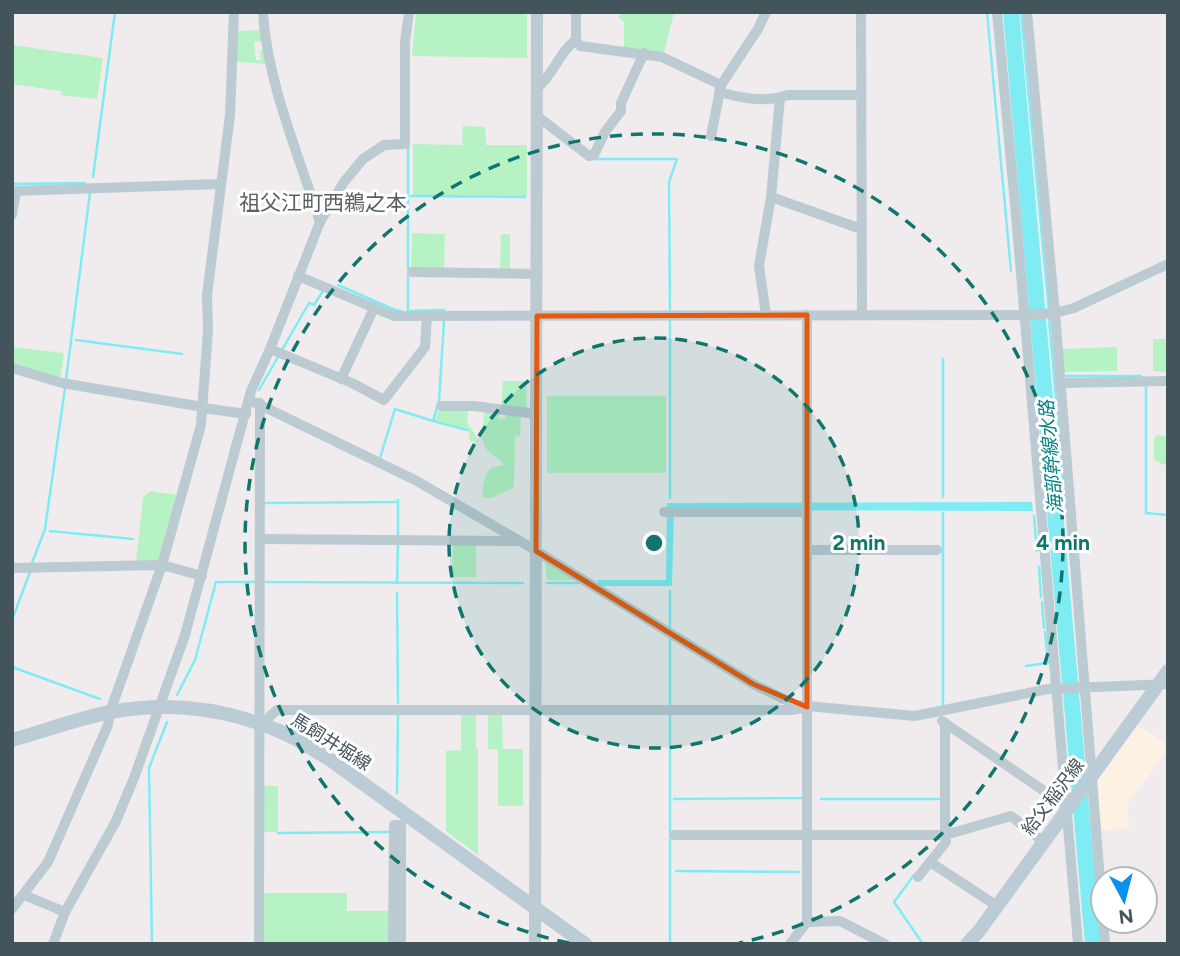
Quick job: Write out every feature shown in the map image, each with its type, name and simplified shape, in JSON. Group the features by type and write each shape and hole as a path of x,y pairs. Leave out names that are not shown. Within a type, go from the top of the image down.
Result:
{"main road":[{"name":"給父稲沢線","path":"967,944 1163,684 1168,671"},
{"name":"馬飼井堀線","path":"12,740 110,712 159,707 217,712 288,734 332,761 400,819 585,944"}],"street":[{"path":"12,909 48,862 108,725 110,712 162,565 201,425 208,330 207,295 230,115 234,12"},
{"path":"263,12 266,41 276,85 320,222"},
{"path":"259,944 262,725 259,708 260,539 255,402 251,391 320,222 344,182 363,159 384,145 405,144 405,42 409,12"},
{"path":"535,944 537,12"},
{"path":"576,12 576,40 580,46 662,57 720,89 746,99 780,98 788,95 861,95"},
{"path":"711,136 720,89 766,12"},
{"path":"861,12 862,315"},
{"path":"997,12 1027,315 1078,944"},
{"path":"1027,12 1060,383 1098,865"},
{"path":"537,88 546,81 564,49 576,40"},
{"path":"537,116 589,156 594,155 605,132 621,111 621,103 645,53"},
{"path":"766,315 759,267 771,197 780,98"},
{"path":"12,215 14,191 220,184"},
{"path":"771,197 861,229"},
{"path":"298,276 394,316 1027,315 1074,309 1168,264"},
{"path":"412,272 537,274"},
{"path":"341,379 374,308"},
{"path":"790,944 807,922 807,315"},
{"path":"270,349 384,400 425,347 426,316"},
{"path":"12,368 61,383 246,414"},
{"path":"1060,383 1168,381"},
{"path":"53,944 65,912 116,821 159,707 185,635 246,414 255,402"},
{"path":"255,402 415,480 753,684 796,705 915,716 1058,688 1163,684"},
{"path":"441,407 474,406 536,414"},
{"path":"669,512 807,508"},
{"path":"260,539 520,541"},
{"path":"807,550 937,550"},
{"path":"12,568 162,565 202,576"},
{"path":"259,708 791,710 807,707"},
{"path":"262,725 277,710"},
{"path":"930,714 1068,808"},
{"path":"918,877 946,842 945,723"},
{"path":"674,835 945,835 1011,816 1044,842"},
{"path":"393,944 394,825 400,819"},
{"path":"400,819 401,944"},
{"path":"930,862 997,906"},
{"path":"24,895 65,912"},
{"path":"807,922 840,921 885,944"}],"highlighted area":[{"path":"807,315 807,707 753,684 536,551 537,316"}],"shaded area":[{"path":"1137,725 1168,745 1168,749 1127,805 1129,828 1099,831 1095,783"}],"green space":[{"path":"416,12 527,12 527,58 412,56"},
{"path":"619,12 674,12 664,53 624,48 624,22 619,18"},
{"path":"261,30 263,41 254,42 256,60 261,60 260,50 264,50 267,64 236,62 237,31"},
{"path":"12,45 103,58 97,99 61,95 61,91 12,84"},
{"path":"463,126 485,127 486,145 527,145 527,196 413,195 413,144 462,145"},
{"path":"412,233 445,234 444,270 411,270"},
{"path":"501,234 510,234 510,272 500,272"},
{"path":"1153,339 1168,339 1168,372 1153,371"},
{"path":"12,347 64,353 60,381 12,365"},
{"path":"1117,347 1117,371 1062,372 1060,349"},
{"path":"503,381 526,381 527,410 501,407"},
{"path":"547,396 666,396 666,473 547,473"},
{"path":"443,409 466,410 467,422 478,442 470,441 468,429 435,420 438,412"},
{"path":"484,412 499,412 498,418 505,419 506,413 521,416 520,436 515,437 513,488 492,498 483,498 485,478 491,468 503,465 484,446"},
{"path":"1157,435 1168,437 1168,463 1163,465 1154,459 1154,438"},
{"path":"151,491 177,495 160,560 136,562 143,497"},
{"path":"453,542 476,542 476,577 452,577"},
{"path":"545,559 577,580 547,580"},
{"path":"461,715 476,715 478,855 446,831 446,751 461,750"},
{"path":"488,715 502,715 503,749 523,749 523,806 498,806 498,750 488,749"},
{"path":"262,786 278,786 278,832 261,832"},
{"path":"261,893 347,893 347,911 391,911 391,944 261,944"}],"water":[{"name":"海部幹線水路","path":"1003,12 1019,12 1094,865 1089,865 1089,935 1100,935 1101,944 1085,944"},
{"path":"1032,502 1033,511 674,510 672,586 600,586 597,580 666,580 667,503"}],"waterway":[{"path":"93,177 115,12"},
{"path":"987,12 1011,271"},
{"path":"1021,12 1049,311"},
{"path":"408,145 408,268"},
{"path":"593,159 677,159 669,182 670,312"},
{"path":"12,184 85,183"},
{"path":"66,380 90,193"},
{"path":"411,196 525,197"},
{"path":"408,275 408,311 444,310"},
{"path":"338,285 401,311"},
{"path":"282,350 309,303 314,305 323,291"},
{"name":"海部幹線水路","path":"1049,318 1065,503"},
{"path":"670,320 670,498"},
{"path":"380,458 395,409 433,421 439,401 444,321"},
{"path":"76,340 182,354"},
{"path":"259,390 278,357"},
{"path":"943,359 943,497"},
{"path":"1064,376 1141,376"},
{"path":"1146,385 1146,513 1168,515"},
{"path":"32,563 45,529 65,388"},
{"path":"433,421 467,430"},
{"path":"398,500 398,537"},
{"path":"264,503 398,502"},
{"path":"943,513 943,704"},
{"path":"1034,516 1037,551"},
{"path":"50,531 133,539"},
{"path":"397,583 398,542"},
{"path":"1039,567 1041,597"},
{"path":"12,620 30,572"},
{"path":"177,695 195,660 216,582 256,582"},
{"path":"264,582 523,583"},
{"path":"547,583 578,583"},
{"path":"670,591 670,628"},
{"path":"397,593 398,703"},
{"path":"1042,602 1044,628"},
{"path":"1026,666 1048,663 1045,632"},
{"path":"670,639 670,705"},
{"path":"12,667 100,699"},
{"path":"670,715 670,833"},
{"path":"397,793 398,716"},
{"path":"152,944 149,768 167,722"},
{"path":"674,799 803,798"},
{"path":"821,799 939,799"},
{"path":"278,833 389,832"},
{"path":"670,836 670,944"},
{"path":"676,871 799,872"},
{"path":"914,875 894,902 923,944"}],"district":[{"name":"祖父江町西鵜之本","path":"323,202"}]}
